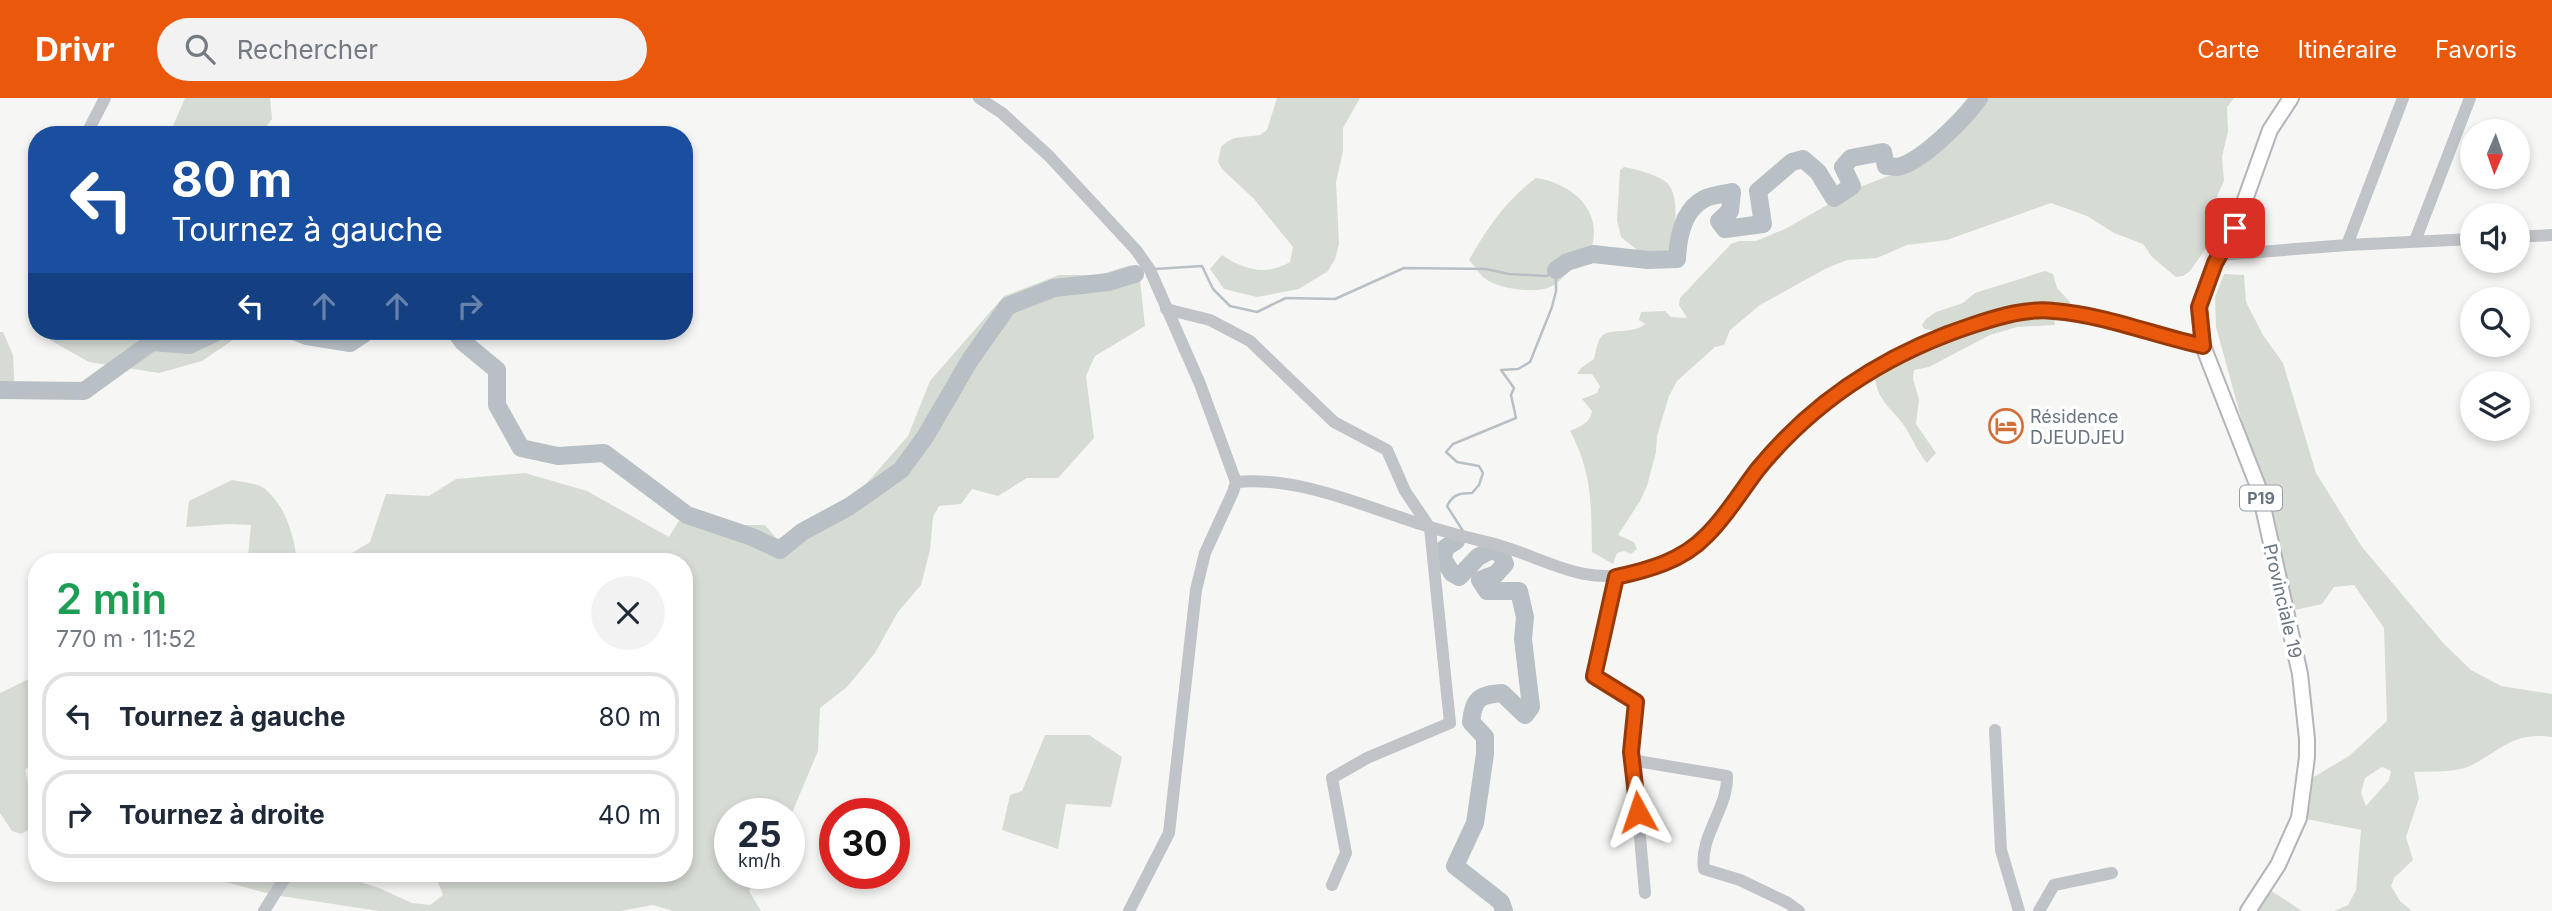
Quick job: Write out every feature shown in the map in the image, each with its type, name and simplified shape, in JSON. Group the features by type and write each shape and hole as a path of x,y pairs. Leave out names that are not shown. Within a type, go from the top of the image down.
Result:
{"main road":[{"name":"Provinciale 19","path":"2248,911 2273,875 2299,818 2307,739 2300,674 2259,489 2203,346 2199,307 2205,286 2235,228 2270,130 2291,98"}],"street":[{"path":"91,126 105,98"},
{"path":"979,98 1002,113 1049,156 1136,250 1150,270 1200,384 1236,482 1234,492 1205,554 1196,590 1169,833 1129,911"},
{"path":"2347,245 2403,98"},
{"path":"2415,241 2470,98"},
{"path":"2530,236 2552,235"},
{"path":"2220,255 2460,239"},
{"path":"1166,309 1210,320 1250,341 1334,422 1387,450 1405,491 1430,528 1450,723 1367,758 1332,778 1346,853 1332,885"},
{"path":"1236,482 1276,482 1316,491 1430,528 1497,545 1573,573 1616,577 1641,572 1671,561 1694,547 1707,536 1759,468 1798,424 1878,367 1950,333 2016,313 2052,310 2126,324 2203,346"},
{"path":"1616,577 1594,676 1636,702 1631,752 1645,893"},
{"path":"1995,730 2001,850 2019,911"},
{"path":"1633,758 1637,761 1727,776 1724,802 1705,848 1704,869 1749,884 1799,911"},
{"path":"2039,911 2054,885 2112,873"},
{"path":"264,911 282,882"}],"shaded area":[{"path":"185,98 270,98 272,119 267,126 173,126"},
{"path":"1277,98 1360,98 1343,128 1343,151 1336,182 1339,244 1335,259 1328,271 1299,289 1257,297 1224,289 1210,269 1222,255 1247,267 1272,269 1290,262 1293,247 1254,199 1218,162 1221,147 1228,141 1260,135 1267,130"},
{"path":"1985,98 2234,98 2227,107 2228,131 2222,157 2224,181 2210,212 2209,244 2190,271 2176,277 2152,257 2143,244 2114,233 2087,216 2051,203 1947,240 1907,245 1877,258 1847,260 1825,269 1760,305 1730,330 1724,345 1715,347 1677,381 1669,396 1657,436 1656,452 1647,486 1618,535 1634,542 1637,549 1631,554 1624,551 1617,553 1613,564 1592,552 1587,476 1570,431 1584,424 1591,415 1592,411 1582,399 1597,393 1600,386 1592,374 1577,374 1594,359 1601,337 1610,332 1645,324 1639,320 1641,312 1665,311 1671,317 1687,318 1679,305 1680,298 1731,244 1756,241 1785,229 1855,189 1901,171 1943,144"},
{"path":"1624,167 1658,177 1671,189 1675,205 1675,225 1673,249 1667,255 1641,253 1621,237 1617,220 1620,170"},
{"path":"1536,178 1562,186 1582,202 1593,224 1594,238 1590,252 1559,282 1550,287 1525,290 1497,285 1483,277 1469,260 1498,215"},
{"path":"1131,265 1140,280 1145,326 1095,356 1086,376 1094,438 1058,478 1027,478 998,496 972,489 961,504 939,506 933,517 930,550 921,585 898,612 875,653 847,687 820,708 818,751 798,798 714,798 714,889 750,889 761,911 673,911 653,905 620,911 379,911 274,895 226,882 360,882 412,903 430,905 443,895 438,882 693,882 693,553 352,553 370,542 386,494 429,496 456,479 525,473 587,491 669,537 678,522 699,512 742,525 765,525 777,539 831,511 866,484 908,436 930,381 1004,296 1059,275 1099,275"},
{"path":"2045,271 2053,274 2057,288 2070,302 2069,306 2017,306 1970,319 1940,331 1924,329 1922,325 1936,312 1963,303 1975,293"},
{"path":"2224,274 2244,275 2246,302 2263,335 2283,363 2316,473 2362,547 2444,644 2471,670 2501,686 2552,694 2552,737 2527,737 2517,740 2464,768 2414,772 2419,798 2406,837 2413,860 2394,878 2391,886 2400,901 2412,911 2334,911 2348,905 2356,890 2361,830 2301,818 2307,781 2349,756 2387,721 2384,628 2354,585 2334,587 2322,604 2286,612 2262,494 2216,327 2215,297","holes":["2382,767 2391,771 2389,780 2366,806 2361,793 2365,778"]},
{"path":"2046,314 2054,317 2055,325 2017,327 1990,335 1929,367 1914,370 1913,379 1919,399 1916,424 1936,453 1927,463 1907,430 1882,398 1875,374 1912,353 1993,323"},
{"path":"0,332 3,332 13,355 15,396 0,397"},
{"path":"50,340 233,340 202,361 159,373 89,362"},
{"path":"232,480 261,486 272,495 283,512 296,553 248,553 251,525 186,527 189,501"},
{"path":"28,679 28,767 25,770 28,783 28,830 21,834 12,831 0,813 0,693"},
{"path":"1045,735 1089,735 1122,757 1111,807 1066,804 1058,849 1002,830 1010,795 1022,791"},
{"path":"2267,888 2302,911 2248,911"}],"waterway":[{"path":"1556,270 1567,262 1593,254 1648,260 1677,259 1680,233 1686,217 1697,204 1714,196 1732,192 1730,211 1719,221 1725,229 1763,224 1758,191 1792,162 1803,159 1818,172 1834,198 1852,186 1843,167 1851,158 1883,152 1886,166 1907,164 1942,139 1979,98"},
{"path":"1155,269 1202,266 1213,289 1230,306 1257,312 1286,298 1335,299 1404,268 1486,269 1509,274 1547,276 1556,270"},
{"path":"1463,531 1447,506 1457,495 1472,493 1479,485 1483,473 1479,466 1457,462 1446,452 1453,444 1516,418 1511,395 1514,388 1501,370 1518,369 1530,362 1552,307 1556,291 1556,270"},
{"path":"462,340 497,370 497,405 521,448 558,456 604,453 687,515 752,537 780,550 802,532 850,506 901,470 925,437 970,360 1008,306 1054,288 1109,282 1135,274"},
{"path":"0,390 84,391 152,342 189,345 200,340"},
{"path":"332,340 350,343 354,340"},
{"path":"1456,541 1445,548 1443,559 1452,573 1459,577 1478,557 1491,550 1501,554 1505,564 1496,574 1480,580 1487,591 1519,591 1525,617 1523,639 1531,707 1525,715 1502,693 1488,695 1476,703 1471,722 1485,737 1485,754 1475,823 1455,866 1501,902 1504,911"}],"place":[{"name":"Résidence DJEUDJEU","path":"2006,426"}],"route":[{"path":"1638,812 1631,752 1636,702 1594,676 1616,577 1641,572 1671,561 1694,547 1707,536 1759,468 1798,424 1878,367 1950,333 2016,313 2052,310 2126,324 2203,346 2199,307 2215,263 2235,228"}]}
